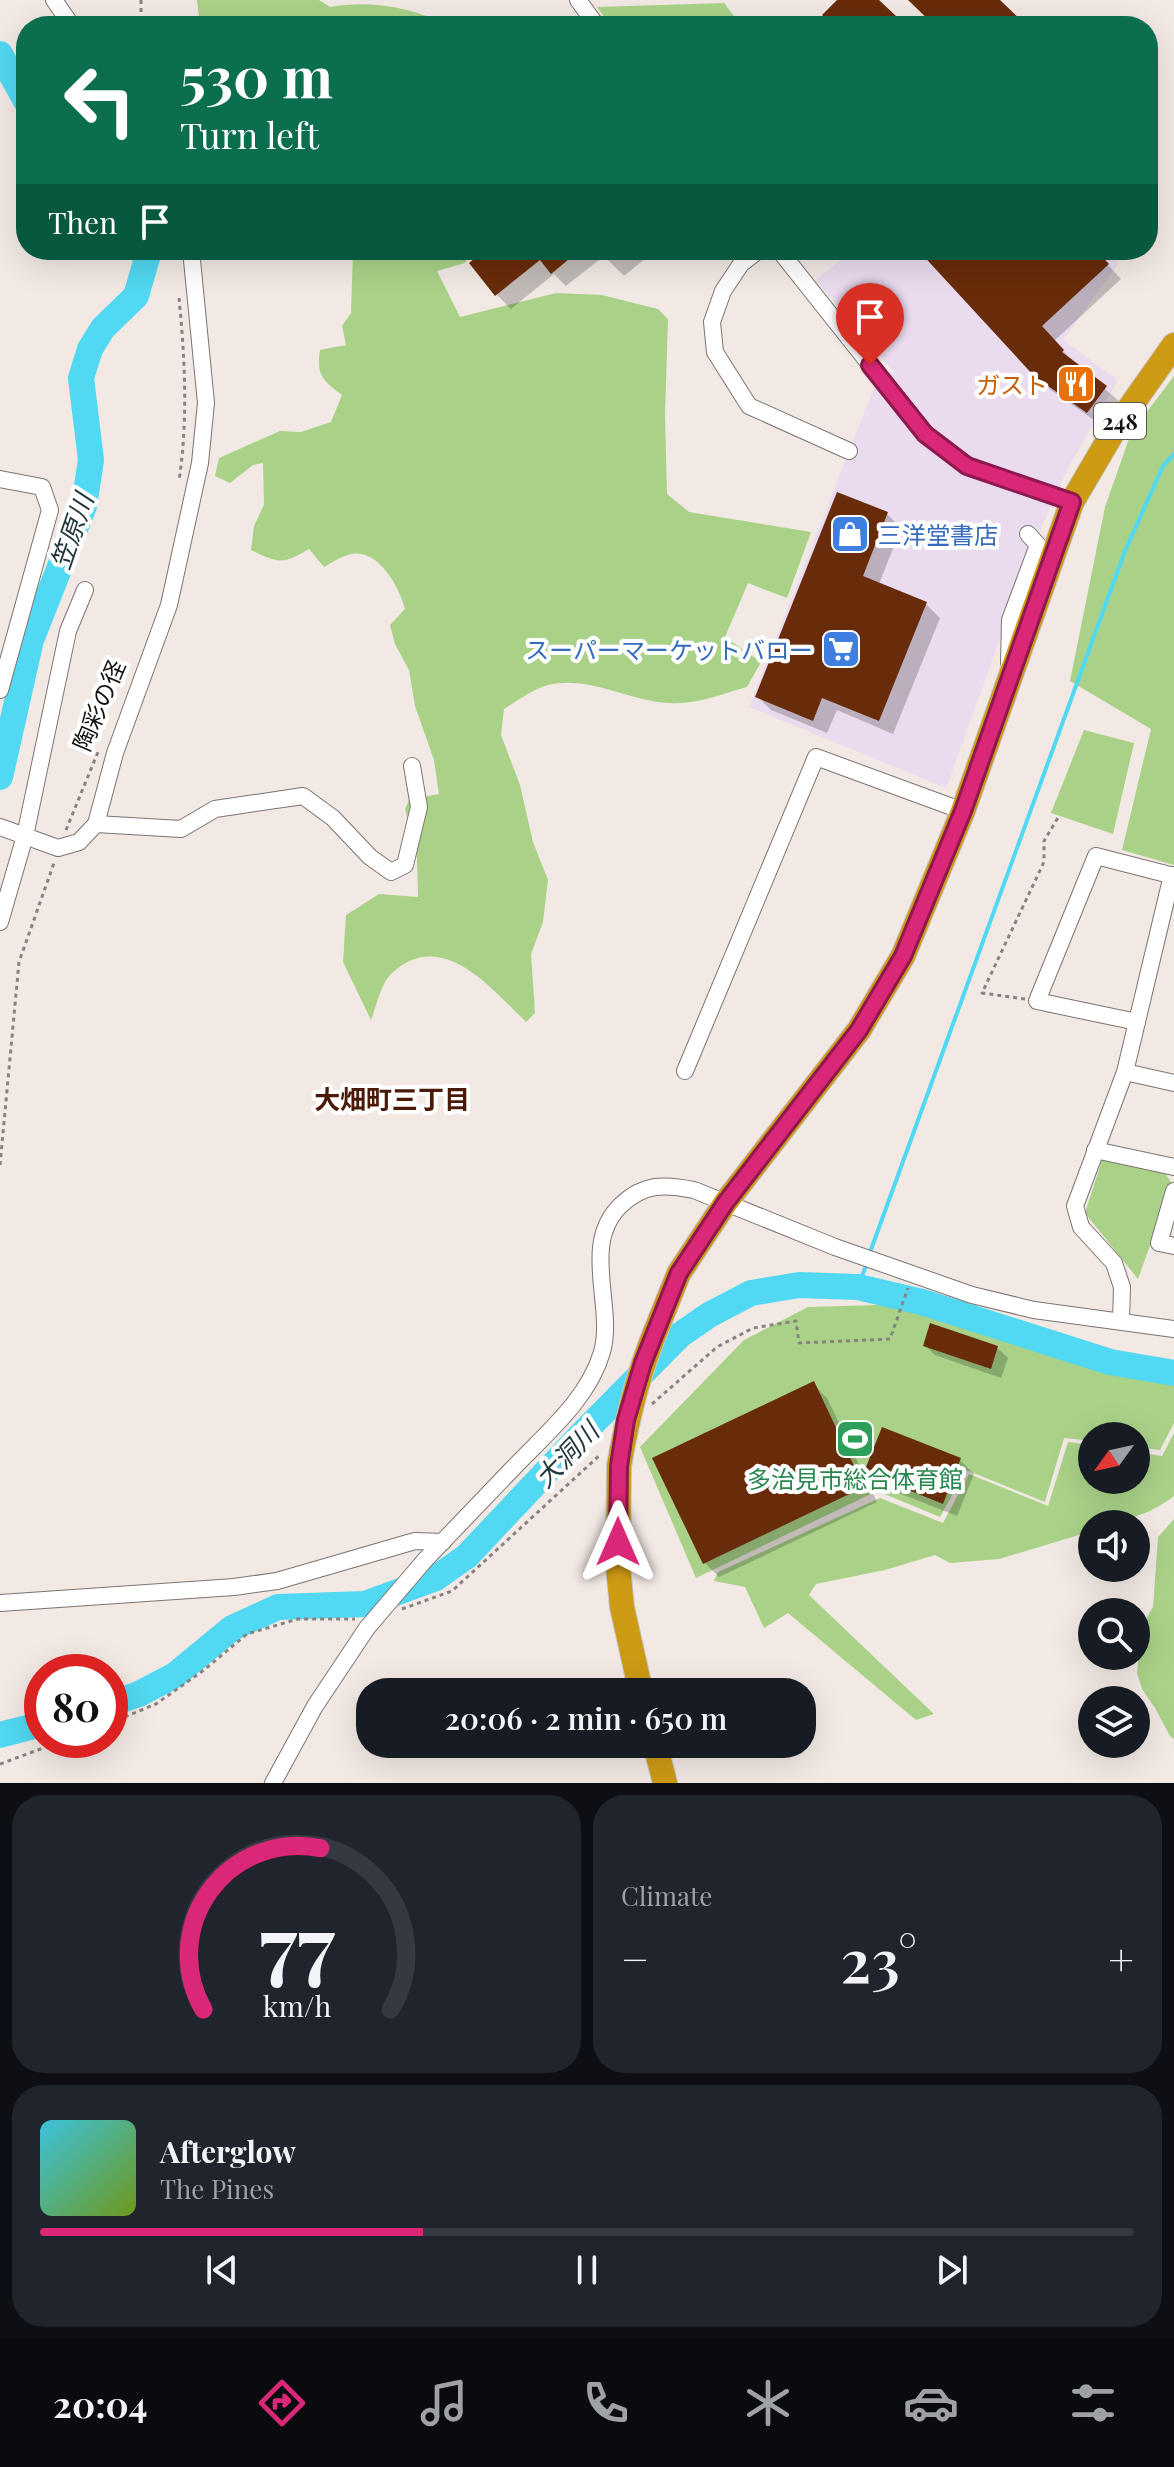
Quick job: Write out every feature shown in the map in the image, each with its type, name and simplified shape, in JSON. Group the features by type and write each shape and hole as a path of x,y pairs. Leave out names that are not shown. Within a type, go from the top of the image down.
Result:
{"highway":[{"name":"248","path":"638,1678 620,1594 611,1459 656,1330 679,1273 726,1202 859,1030 903,956 963,811 1072,502 1116,427 1174,345"},
{"path":"659,1758 665,1783"}],"street":[{"path":"0,827 58,848 79,842 96,824 115,753 169,605 200,463 206,403 192,260"},
{"path":"746,260 723,291 712,322 715,352 749,406 849,451"},
{"path":"787,260 925,434 967,466 1072,502"},
{"path":"0,479 42,487 50,510 0,690"},
{"path":"1009,681 1010,620 1038,545 1028,534"},
{"path":"0,922 25,836 68,631 85,590"},
{"path":"685,1071 816,757 963,811"},
{"path":"96,824 181,829 215,809 303,796 333,818 370,857 391,872 405,865 419,807 412,766"},
{"path":"1121,1321 1122,1287 1114,1263 1081,1227 1075,1206 1125,1072 1173,876 1096,856 1037,1001 1137,1022"},
{"path":"1125,1072 1174,1083"},
{"path":"1095,1150 1174,1167"},
{"path":"273,1783 315,1706 367,1622 578,1400 601,1355 607,1330 600,1253 611,1219 620,1205 649,1186 671,1185 694,1190 835,1247 972,1295 1034,1310 1174,1329"},
{"path":"1174,1191 1159,1243 1174,1246"},
{"path":"0,1603 234,1587 277,1581 415,1541 443,1542"}],"path":[{"path":"179,295 185,414 179,483"},
{"name":"陶彩の径","path":"0,1165 19,962 58,848 100,748"},
{"path":"1037,1001 982,993 1044,862 1044,841 1059,816"},
{"path":"648,1408 717,1347 753,1328 796,1321 799,1343 890,1339 907,1291"},
{"path":"395,1611 452,1591 611,1459"},
{"path":"128,1716 156,1704 247,1634 298,1619 367,1622"},
{"path":"0,1764 24,1755"}],"shaded area":[{"path":"840,260 1115,260 1118,264 1063,340 1118,380 1067,470 1035,542 946,788 749,707 873,390 893,371 816,280"}],"green space":[{"path":"197,0 319,0 330,7 375,5 426,16 199,16"},
{"path":"724,3 734,16 604,16 597,7"},
{"path":"353,260 467,260 437,271 460,317 556,293 602,295 658,309 668,319 665,415 667,494 689,512 811,532 787,598 748,583 725,637 761,662 747,687 699,701 669,703 578,683 563,683 537,689 504,709 501,735 520,785 533,842 548,880 543,922 531,954 535,1013 526,1022 497,993 464,967 428,956 410,961 387,978 371,1020 343,962 346,915 379,894 418,897 417,857 405,809 409,800 439,794 434,760 415,706 409,670 395,644 390,625 405,609 390,576 369,557 352,554 324,567 309,549 286,560 268,558 251,550 254,526 264,505 263,463 253,465 230,483 215,476 219,458 280,431 301,432 331,422 342,395 322,377 320,350 346,345 342,326 351,313"},
{"path":"1174,376 1174,865 1122,850 1151,729 1070,681 1105,507 1131,433"},
{"path":"1084,730 1134,743 1113,834 1051,813"},
{"path":"1102,1160 1164,1171 1172,1184 1138,1279 1085,1213"},
{"name":"多治見市総合体育館","path":"878,1305 932,1312 1104,1365 1174,1381 1174,1423 1160,1450 1150,1449 1150,1422 1078,1422 1078,1440 1064,1438 1045,1502 966,1470 940,1517 877,1491 696,1578 640,1447 744,1340 808,1307"},
{"path":"1174,1433 1174,1496 1150,1511 1078,1510 1078,1535 999,1559 950,1563 935,1555 885,1570 816,1584 809,1595 934,1714 916,1720 788,1613 764,1628 745,1587 714,1581 718,1572 880,1498 943,1523 969,1474 1048,1506 1068,1442 1078,1443 1078,1494 1150,1494 1150,1454 1162,1456"},
{"path":"1174,1519 1174,1739 1150,1701 1150,1686 1141,1686 1137,1673 1137,1670 1150,1670 1150,1612 1153,1607 1158,1537"}],"building":[{"path":"837,0 879,0 896,16 823,16"},
{"path":"908,0 1000,0 1017,16 925,16"},
{"path":"473,260 540,260 495,296 469,263"},
{"path":"540,260 568,260 551,274"},
{"path":"927,260 1105,260 1109,264 1042,326 1064,350 1062,352 1107,386 1087,413 1035,377"},
{"name":"スーパーマーケットバロー","path":"837,492 888,512 863,576 927,602 879,721 822,698 813,721 755,697"},
{"path":"930,1323 998,1346 991,1369 923,1346"},
{"path":"814,1381 864,1487 703,1564 652,1458"},
{"path":"882,1427 961,1458 943,1504 864,1472"}],"waterway":[{"name":"笠原川","path":"0,54 16,83"},
{"name":"笠原川","path":"0,777 31,640 84,506 91,460 81,378 90,349 103,328 136,296 146,260"},
{"path":"869,1255 1125,551 1163,466 1174,454"},
{"path":"858,1287 867,1263"},
{"name":"大洞川","path":"128,1698 175,1675 232,1628 278,1607 365,1604 436,1578 467,1556 680,1335 709,1315 751,1293 799,1285 858,1287 922,1302 1110,1362 1174,1373"},
{"name":"大洞川","path":"0,1735 24,1729"}],"place":[{"name":"ガスト","path":"1076,384"},
{"name":"三洋堂書店","path":"850,534"},
{"name":"スーパーマーケットバロー","path":"841,649"},
{"name":"多治見市総合体育館","path":"855,1439"}],"district":[{"name":"大畑町三丁目","path":"392,1098"}],"route":[{"path":"618,1542 619,1466 626,1420 643,1363 679,1273 726,1202 859,1030 903,956 963,811 1072,502 967,466 925,434 870,365"}]}
